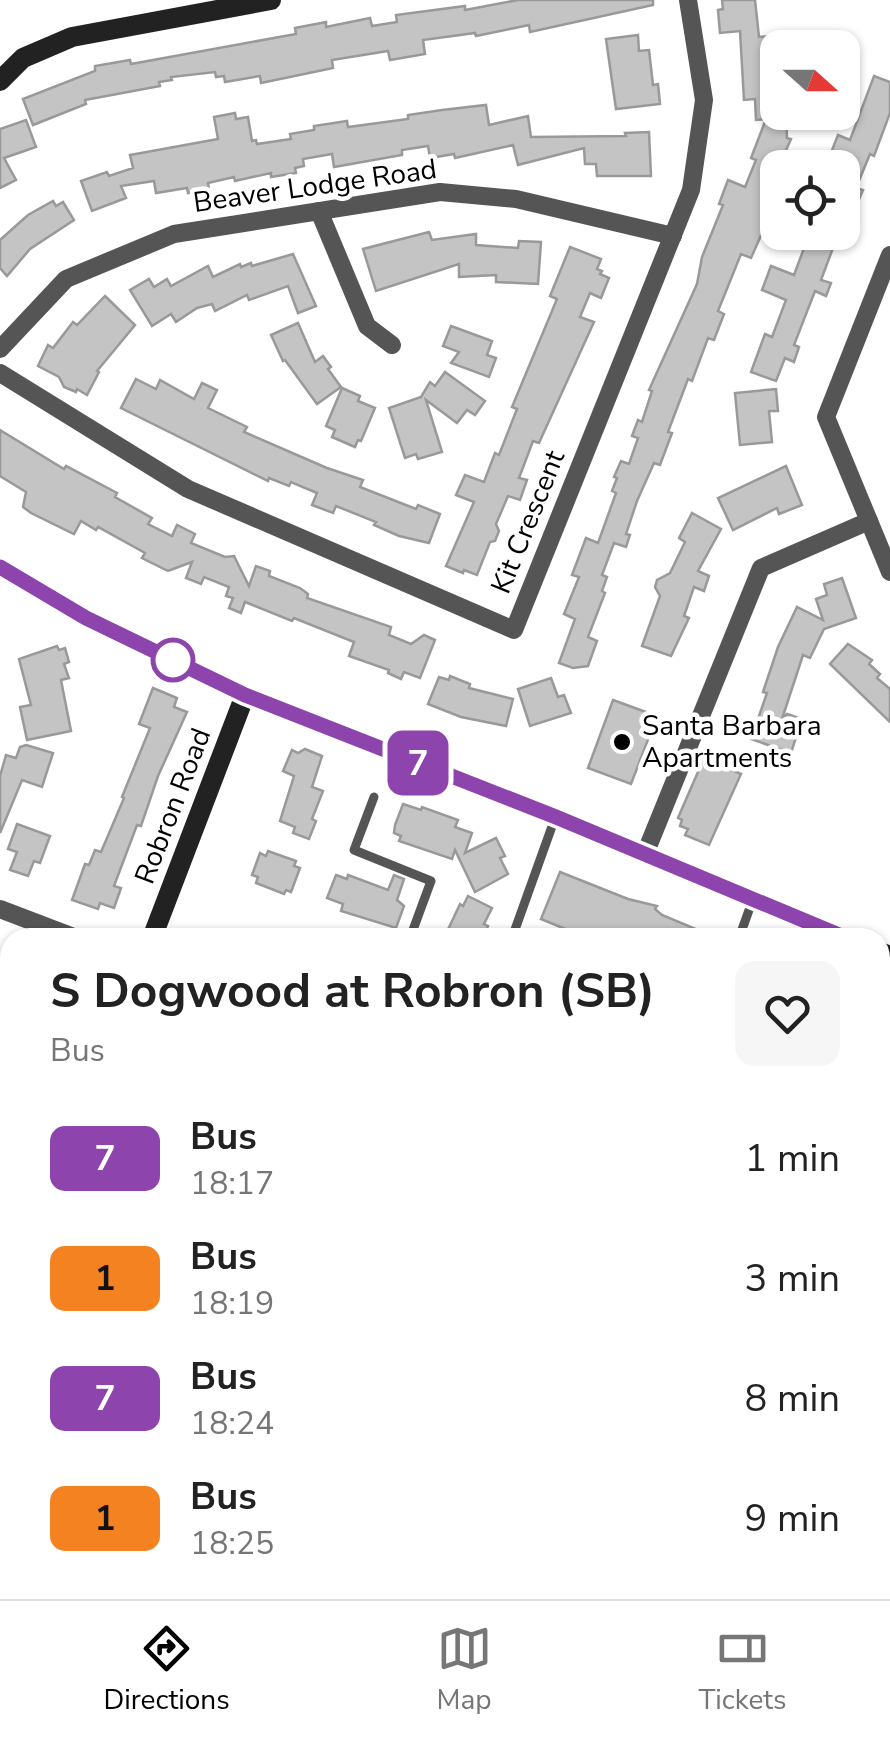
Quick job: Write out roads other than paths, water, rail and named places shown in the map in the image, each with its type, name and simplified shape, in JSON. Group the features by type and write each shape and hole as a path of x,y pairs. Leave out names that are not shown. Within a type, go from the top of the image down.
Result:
{"main road":[{"path":"0,81 23,58 72,37 271,0"},
{"path":"0,568 86,618 245,695 556,817 822,928"},
{"name":"Robron Road","path":"156,928 245,695"}],"street":[{"name":"Kit Crescent","path":"0,373 188,489 514,630 691,190 704,100 688,0"},
{"name":"Beaver Lodge Road","path":"0,349 66,279 174,234 440,192 516,198 672,236"},
{"path":"319,211 367,326 392,345"},
{"path":"890,256 881,303 826,417 890,572"},
{"path":"645,854 761,568 869,521"},
{"path":"0,909 50,928"}],"lane":[{"path":"374,797 354,850 431,881 414,928"},
{"path":"516,928 556,817"},
{"path":"744,928 754,899"}],"place":[{"name":"Santa Barbara Apartments","path":"622,742"}]}
